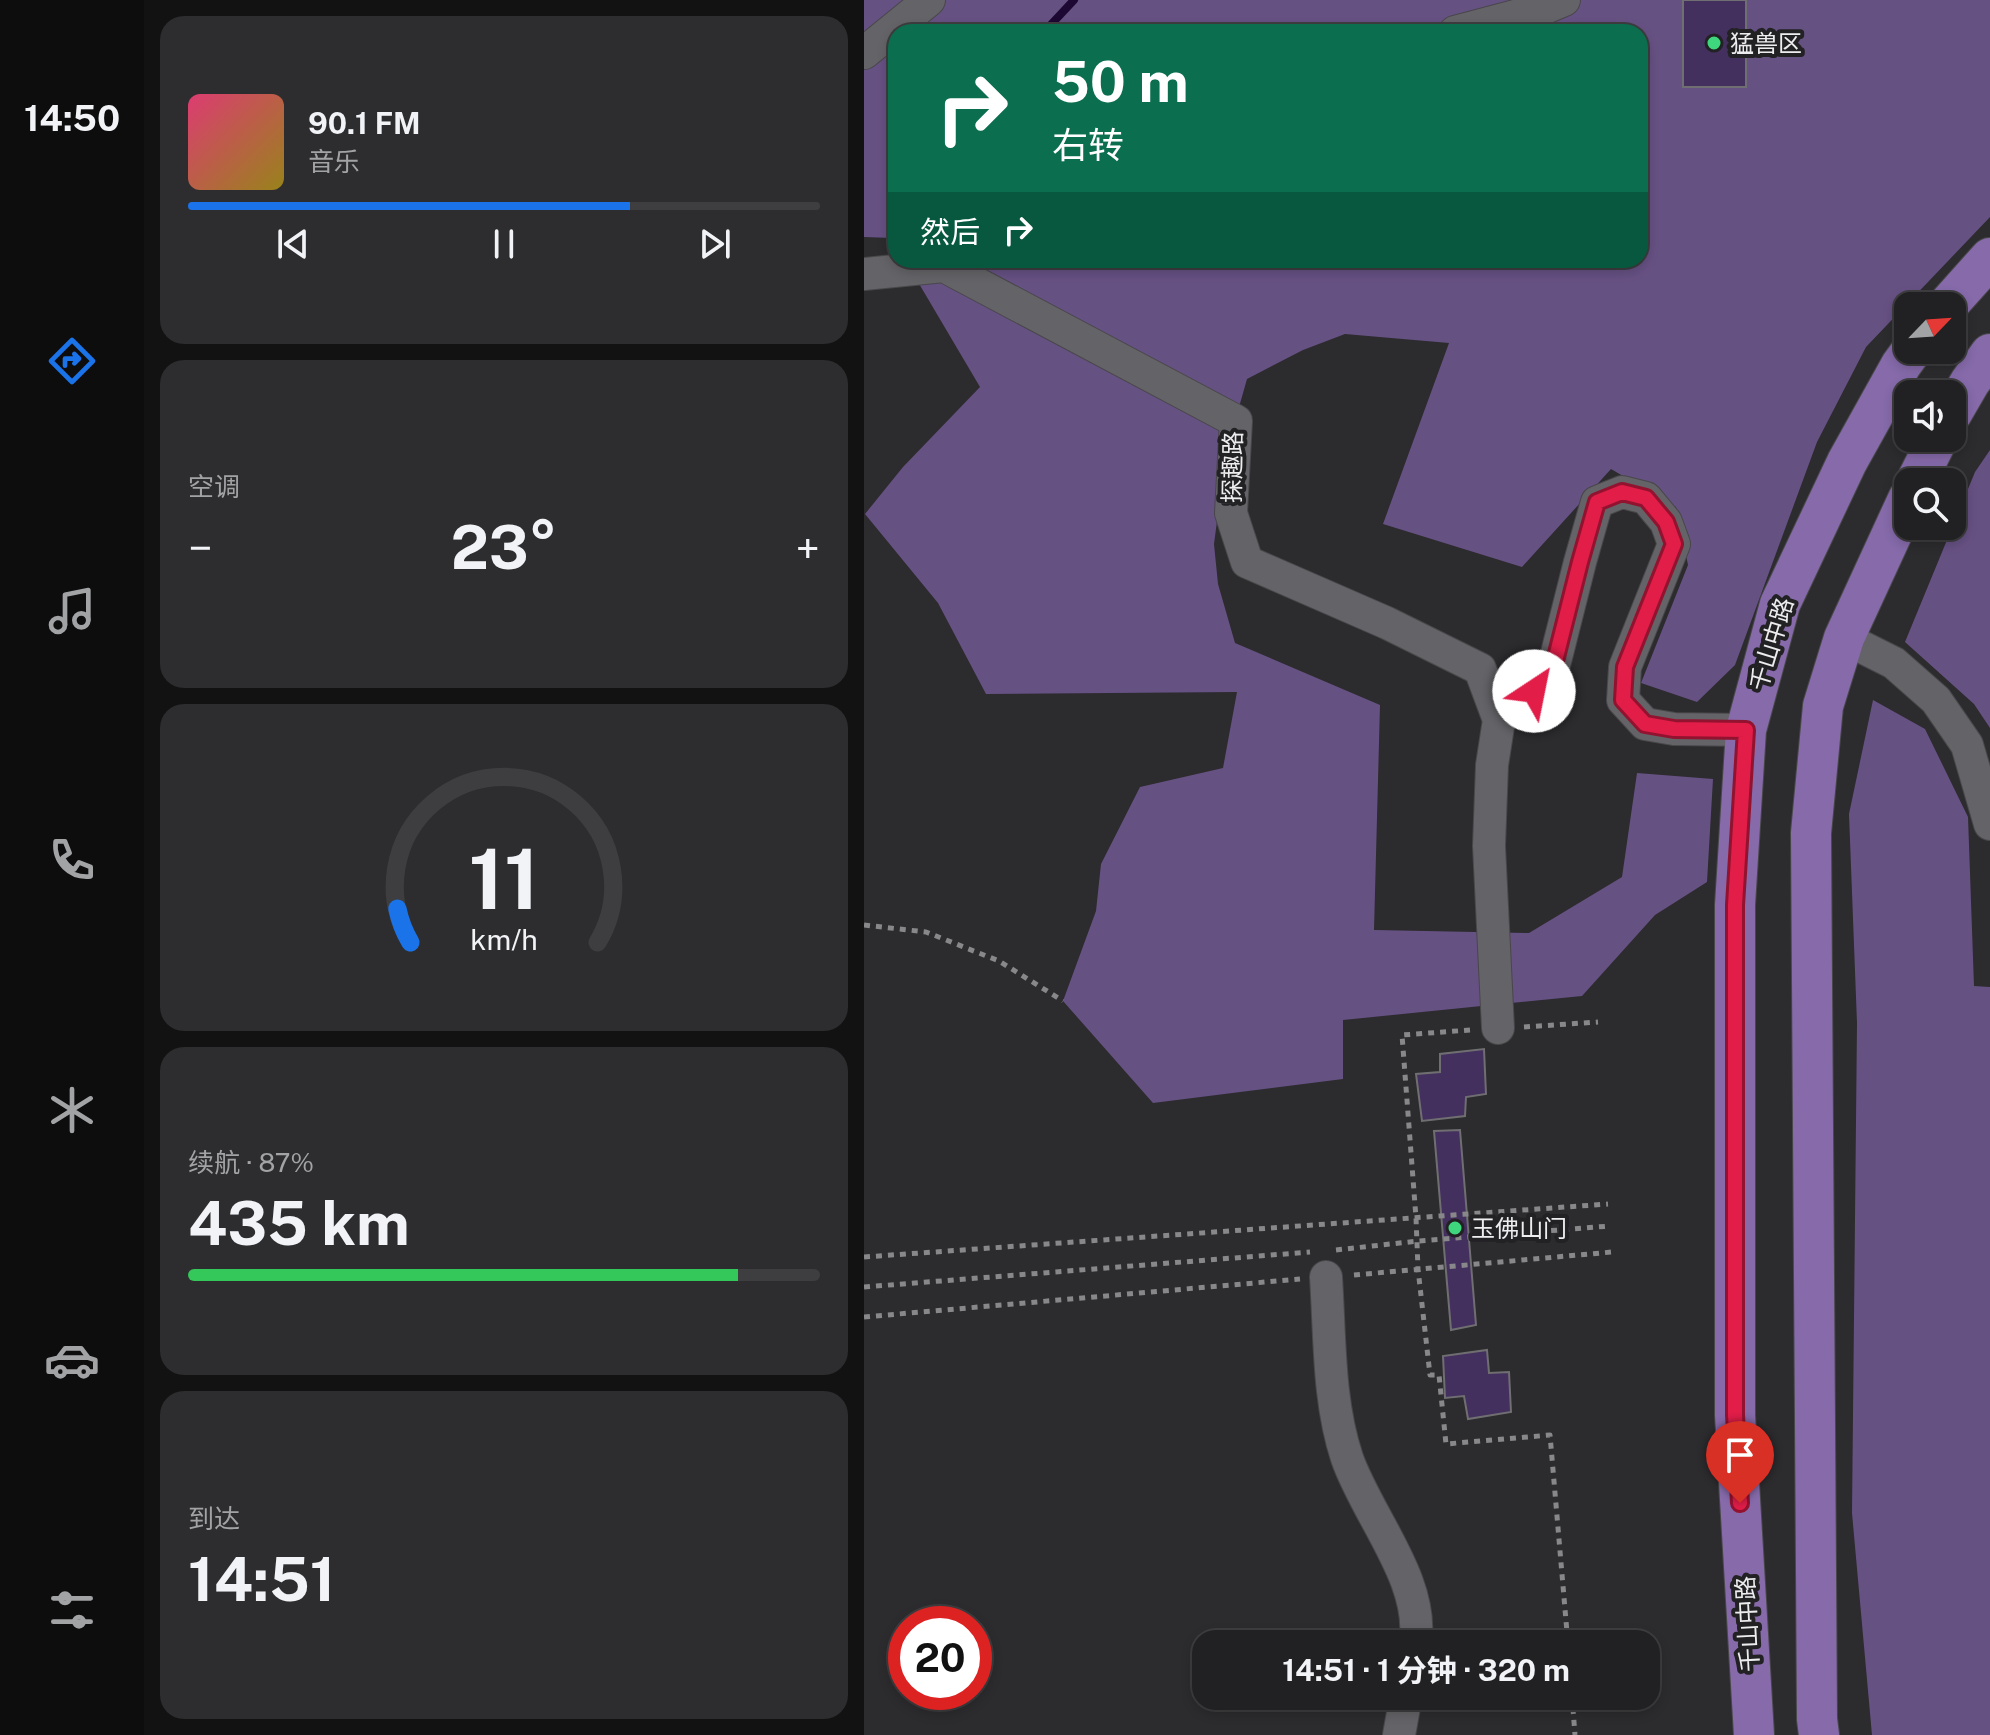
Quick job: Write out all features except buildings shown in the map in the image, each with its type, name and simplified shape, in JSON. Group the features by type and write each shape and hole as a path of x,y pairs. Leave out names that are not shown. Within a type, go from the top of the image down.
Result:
{"main road":[{"path":"1960,292 1990,258"},
{"path":"1966,389 1990,354"},
{"name":"千山中路","path":"1754,1735 1735,1415 1735,905 1746,730 1780,604 1847,462 1902,364"},
{"path":"1819,1735 1811,833 1823,706 1844,638 1894,529"}],"lane":[{"path":"900,24 929,0"},
{"path":"1485,24 1564,0"},
{"path":"864,53 888,33"},
{"name":"探趣路","path":"864,274 911,268"},
{"name":"探趣路","path":"960,268 1236,421 1231,513 1247,562 1387,623 1480,669 1499,720"},
{"path":"1498,1028 1489,846 1492,765 1499,720 1551,677 1597,502 1622,492 1646,498 1666,522 1674,544 1625,667 1623,700 1645,724 1674,729 1746,730"},
{"path":"1844,638 1894,663 1936,700 1967,745 1990,824"},
{"path":"1326,1259 1336,1415 1347,1458 1364,1498 1412,1593 1418,1630"},
{"path":"1399,1735 1403,1710"}],"path":[{"path":"864,925 926,932 999,961 1063,1001"},
{"path":"1567,1630 1550,1435 1446,1444 1439,1375 1430,1375 1418,1269 1402,1035 1598,1022"},
{"path":"864,1257 1608,1204"},
{"path":"864,1317 1326,1259 1418,1241 1610,1226"},
{"path":"1380,1272 1612,1252"},
{"path":"864,1287 1326,1259"},
{"path":"1573,1710 1575,1735"}],"shaded area":[{"path":"864,0 1990,0 1990,217 1918,292 1894,292 1894,318 1866,347 1817,442 1735,665 1697,702 1641,683 1688,565 1676,507 1611,469 1522,567 1383,524 1449,343 1345,334 1303,350 1247,379 1226,453 1214,544 1218,584 1235,643 1380,705 1374,930 1529,933 1622,877 1637,773 1713,779 1707,882 1655,915 1582,996 1343,1020 1343,1079 1153,1103 1063,1001 1096,911 1101,864 1140,787 1223,768 1237,692 986,694 938,603 865,514 903,467 980,387 910,268 1648,268 1648,24 888,24 888,238 864,237"},
{"path":"1990,450 1990,728 1974,704 1905,642 1947,540 1966,540 1966,494 1975,472"},
{"path":"1873,700 1925,729 1968,817 1974,986 1990,987 1990,1735 1872,1735 1852,1513 1857,1023 1849,814"}],"waterway":[{"path":"1052,24 1074,0"}],"place":[{"name":"猛兽区","path":"1714,43"},
{"name":"玉佛山门","path":"1455,1228"}],"route":[{"path":"1534,691 1551,677 1597,502 1622,492 1646,498 1666,522 1674,544 1625,667 1623,700 1645,724 1674,729 1746,730 1735,905 1735,1415 1740,1503"}]}
